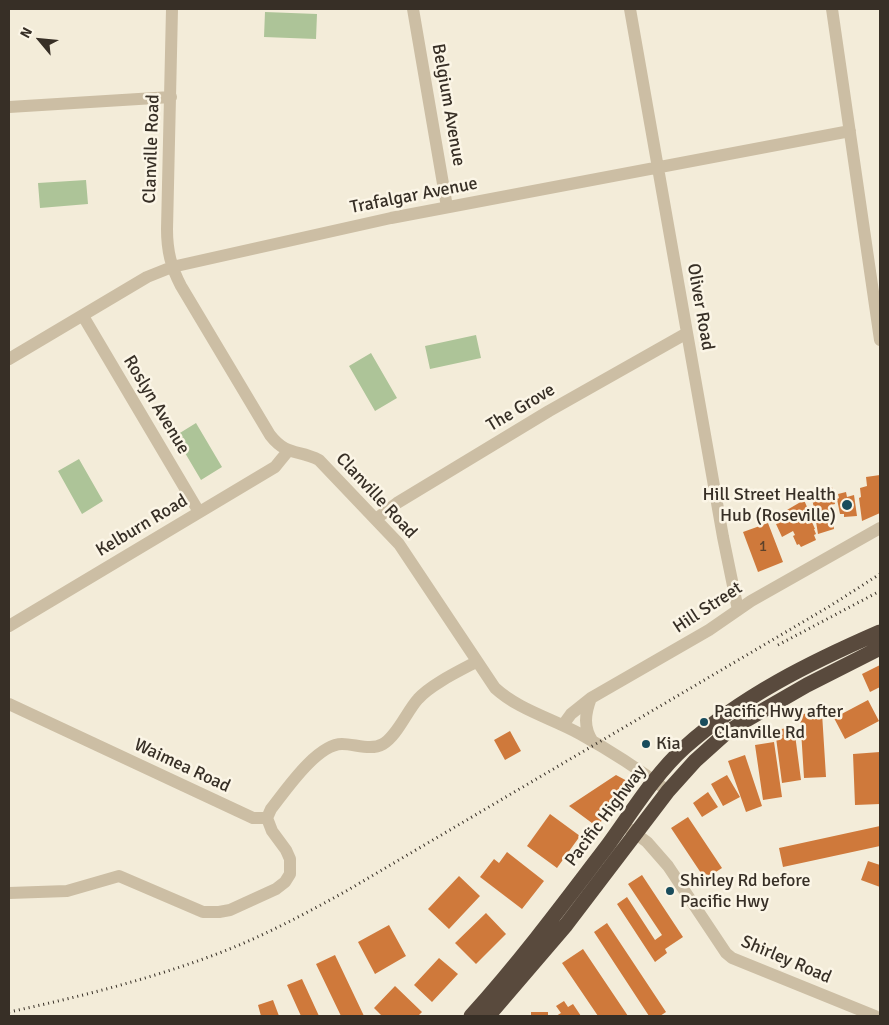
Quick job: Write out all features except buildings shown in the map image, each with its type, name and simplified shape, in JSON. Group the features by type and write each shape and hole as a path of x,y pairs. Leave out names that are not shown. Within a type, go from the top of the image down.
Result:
{"highway":[{"name":"Pacific Highway","path":"488,1016 566,925 629,828 655,781 684,748 715,722 751,696 798,671 880,632"},
{"name":"Pacific Highway","path":"471,1016 569,897 629,828 668,791 695,761 725,734 807,685 880,648"}],"street":[{"name":"Clanville Road","path":"172,9 168,250 172,266 181,286 270,435 288,451 319,460 399,544 476,662 491,683 504,696 562,725 583,731 593,742 620,756 668,791"},
{"name":"Belgium Avenue","path":"413,9 447,207"},
{"name":"Oliver Road","path":"630,9 738,610"},
{"path":"832,9 880,340"},
{"path":"9,107 171,97"},
{"name":"Trafalgar Avenue","path":"9,359 148,277 172,266 391,218 850,131"},
{"name":"Roslyn Avenue","path":"83,316 199,512"},
{"name":"The Grove","path":"376,519 396,503 548,411 687,333"},
{"name":"Kelburn Road","path":"9,626 275,467 288,451"},
{"name":"Hill Street","path":"562,725 571,714 591,698 701,634 750,601 880,528"},
{"path":"9,894 67,891 119,876 203,912 219,912 230,910 276,889 285,882 290,874 290,859 286,850 272,832 266,818 270,809 313,758 324,749 340,744 381,745 393,734 422,694 476,662"},
{"path":"583,731 591,698"},
{"name":"Waimea Road","path":"9,704 254,818 266,818"},
{"name":"Shirley Road","path":"629,828 651,846 668,866 726,953 732,958 859,1013 875,1016"}],"green space":[{"path":"265,12 317,14 316,39 264,37"},
{"path":"86,180 88,204 40,208 38,183"},
{"path":"476,335 481,358 430,369 425,346"},
{"path":"371,353 397,398 375,411 349,366"},
{"path":"196,423 222,467 201,480 175,436"},
{"path":"79,459 103,501 82,514 58,471"}],"railway":[{"path":"9,1012 87,994 164,972 231,948 282,925 348,890 830,606 880,574"},
{"path":"778,645 880,591"}],"place":[{"name":"Hill Street Health Hub (Roseville)","path":"847,505"},
{"name":"Pacific Hwy after Clanville Rd","path":"704,722"},
{"name":"Kia","path":"646,744"},
{"name":"Shirley Rd before Pacific Hwy","path":"670,891"}]}
